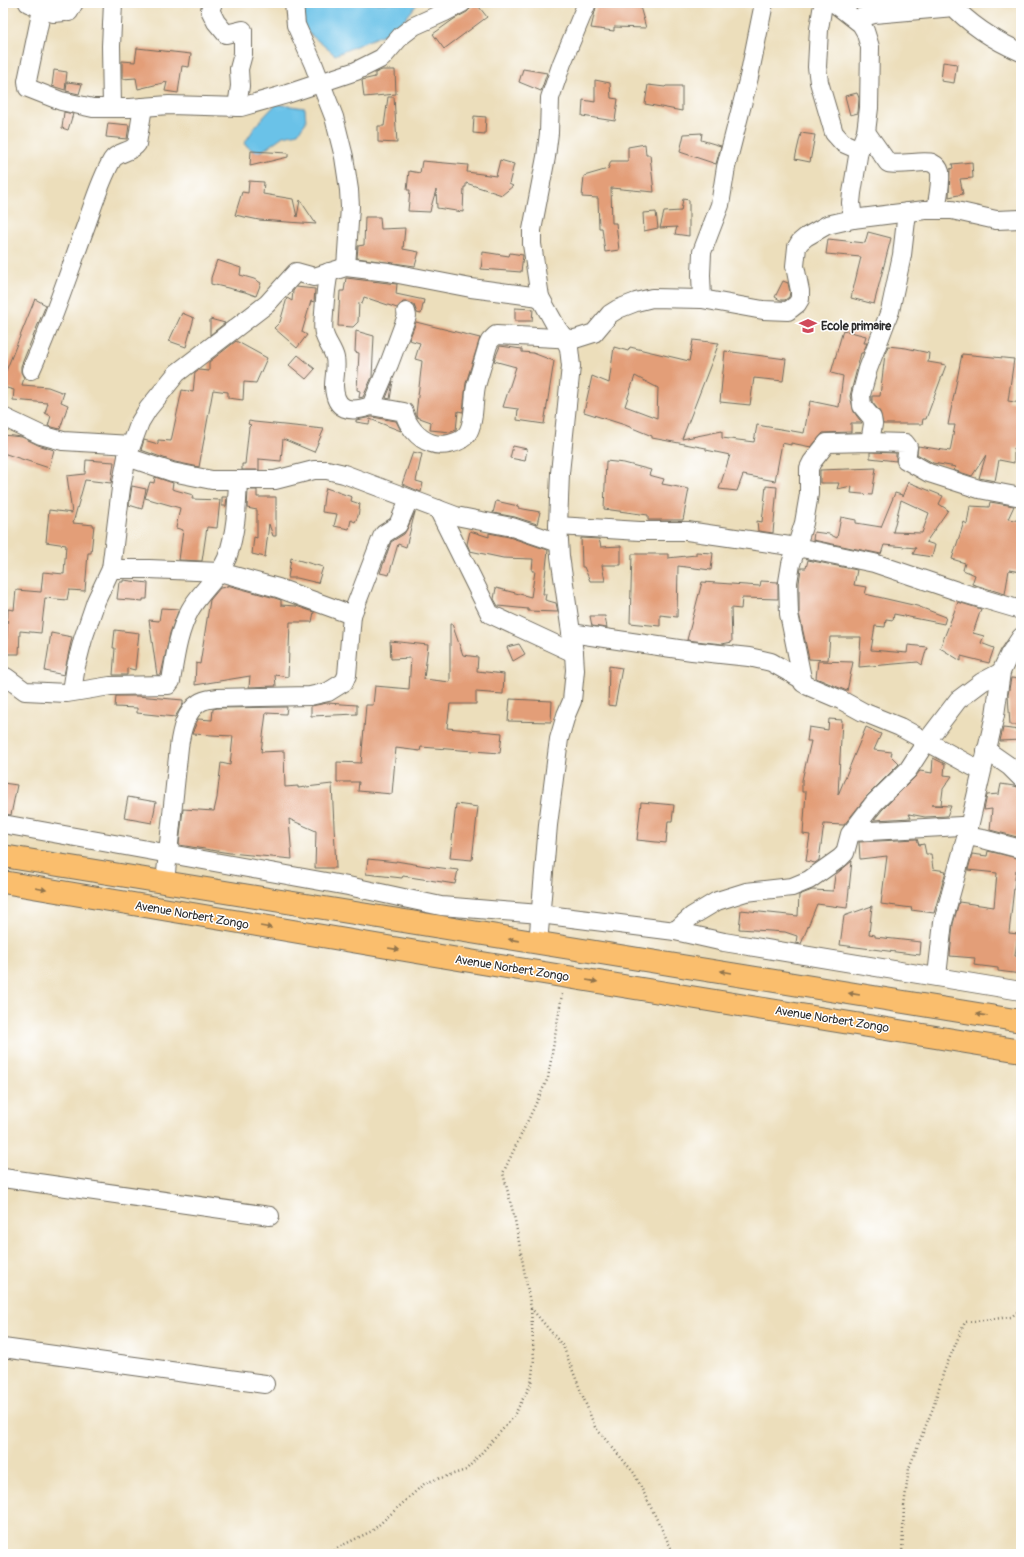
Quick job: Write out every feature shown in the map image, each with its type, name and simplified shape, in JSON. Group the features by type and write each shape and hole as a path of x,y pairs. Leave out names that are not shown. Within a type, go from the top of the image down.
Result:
{"main road":[{"path":"3,856 538,944 700,968 1021,1021"},
{"name":"Avenue Norbert Zongo","path":"3,882 1021,1051"}],"street":[{"path":"74,3 69,12 66,10 65,12 53,13 35,6 27,81 28,88 55,99 93,108 169,105 237,107 262,102 350,73 382,58 401,36 414,26 462,3"},
{"path":"112,108 111,46 113,3"},
{"path":"213,3 210,10 216,22 226,34 243,30 243,54 239,69 240,86 237,107"},
{"path":"294,3 296,25 334,117 344,157 349,190 349,226 346,267"},
{"path":"538,944 548,825 559,739 573,692 575,670 559,534 560,473 571,366 569,348 565,339 556,328 540,297 532,251 532,230 546,157 549,133 550,98 562,63 587,3"},
{"path":"702,299 702,252 720,205 726,167 749,76 764,3"},
{"path":"825,3 819,25 817,59 819,82 834,133 843,143 859,150"},
{"path":"834,3 856,19 864,28 870,47 869,108 866,132 859,150 851,203 853,219"},
{"path":"856,19 874,14 952,5 970,23 991,38 1021,52"},
{"path":"31,370 111,162 115,156 133,148 137,144 143,107"},
{"path":"866,132 888,163 909,164 929,162 940,170 936,210"},
{"path":"329,272 325,291 322,328 336,360 334,387 341,407 360,410 370,406 404,412 406,420 418,436 426,442 440,446 460,441 467,435 470,427 476,386 490,341 496,335 501,334 575,339 594,333 610,314 636,302 663,298 702,299 763,310 788,311 797,304 800,299 795,266 795,252 800,242 827,225 853,219 936,210 952,210 996,220 1021,219"},
{"path":"870,442 873,424 872,418 862,406 861,395 868,368 890,311 902,255 907,212"},
{"path":"72,691 76,666 83,639 96,601 111,569 121,488 129,451 140,422 148,409 177,373 267,304 296,272 314,277 346,267 388,272 471,288 540,297"},
{"path":"370,406 389,364 407,316 406,312"},
{"path":"3,417 41,435 62,441 129,451 172,472 212,480 275,480 314,470 327,470 344,474 456,516 559,534 687,531 797,547 874,563 960,592 1021,610"},
{"path":"981,771 900,727 863,712 841,700 803,683 787,600 789,571 804,523 809,494 809,468 822,450 824,444 827,443 905,443 908,447 906,460 918,468 979,489 1021,497"},
{"path":"6,677 25,691 67,693 110,686 168,685 171,681 180,631 190,610 206,587 220,572 234,538 238,480"},
{"path":"164,882 179,747 182,730 191,711 200,702 217,698 310,696 328,692 344,682 347,675 352,615 382,537 398,525 409,499"},
{"path":"438,509 490,614 574,653"},
{"path":"111,569 220,572 285,591 352,615"},
{"path":"570,633 692,651 749,657 770,662 802,679"},
{"path":"937,976 943,922 968,831 996,708 1001,672 1021,637"},
{"path":"675,931 692,916 717,901 746,892 792,887 809,880 842,856 846,850 852,832 874,803 908,770 926,742 964,694 1001,672"},
{"path":"986,750 1009,766 1021,778"},
{"path":"3,824 348,886 441,906 540,914 675,931 724,942 1021,991"},
{"path":"852,832 961,826 983,839 1021,849"},
{"path":"3,1178 270,1216"},
{"path":"3,1348 265,1384"}],"path":[{"path":"332,1554 337,1548 372,1531 425,1483 466,1470 512,1419 531,1384 534,1359 531,1308 515,1220 503,1173 548,1078 564,976"},
{"path":"531,1308 563,1346 595,1427 634,1473 674,1554"},
{"path":"902,1554 904,1506 909,1468 933,1408 944,1371 964,1322 1011,1317 1021,1310"}],"water":[{"path":"298,3 418,3 398,28 335,55 305,30"},
{"path":"276,104 305,108 306,122 298,133 283,136 258,154 244,144 257,124"}],"building":[{"path":"476,3 487,17 444,49 433,34 467,12"},
{"path":"597,3 639,3 646,28 614,27 614,31 591,28"},
{"path":"137,48 191,54 189,67 182,66 178,93 165,91 167,82 138,89 136,78 122,79 122,61 135,62"},
{"path":"943,62 957,64 954,83 941,81"},
{"path":"523,69 547,73 541,91 519,82"},
{"path":"54,70 67,72 65,90 52,86"},
{"path":"382,70 395,70 396,94 364,97 362,80 375,77 375,73"},
{"path":"595,80 610,83 611,98 618,99 615,121 582,116 583,100 595,102"},
{"path":"67,82 82,84 79,94 66,91"},
{"path":"648,85 665,87 682,86 682,111 645,104"},
{"path":"857,93 859,98 858,113 850,115 845,96"},
{"path":"388,97 394,97 397,143 378,142 378,126 384,126"},
{"path":"64,112 73,114 68,130 62,128"},
{"path":"474,116 486,117 485,134 473,133"},
{"path":"108,123 129,125 127,139 106,137"},
{"path":"702,133 701,140 721,146 716,164 680,152 684,134"},
{"path":"801,133 815,135 810,162 795,159"},
{"path":"645,144 646,155 650,155 654,192 611,188 612,223 616,223 619,250 605,252 602,228 599,228 598,198 582,197 584,176 608,169 611,161 628,161 628,147"},
{"path":"251,151 288,153 288,157 250,166"},
{"path":"500,160 514,164 509,184 513,186 502,195 466,183 466,187 464,187 463,212 437,208 436,190 430,212 408,211 410,190 407,190 409,171 420,173 422,161 468,165 467,172 496,176"},
{"path":"972,162 973,178 960,179 963,194 949,197 950,169 953,168 952,164"},
{"path":"249,181 264,182 263,194 293,199 297,217 300,200 316,224 259,220 235,215 242,192 248,193"},
{"path":"683,199 689,200 689,236 675,234 677,227 660,228 664,212 681,211"},
{"path":"656,212 658,228 644,231 643,213"},
{"path":"365,217 380,217 381,229 405,228 403,249 419,252 415,266 357,258 358,246 364,245"},
{"path":"868,232 891,238 874,304 851,298 861,257 826,254 828,239 865,243"},
{"path":"483,252 509,256 510,253 523,255 521,272 481,269"},
{"path":"217,260 241,268 240,275 254,279 261,283 256,296 211,284 211,278"},
{"path":"346,278 397,284 396,294 424,300 421,314 417,313 414,305 409,302 403,302 397,308 364,297 362,304 359,303 358,322 353,327 338,326 340,291 344,291"},
{"path":"783,281 788,283 790,292 789,297 785,300 780,300 775,297"},
{"path":"296,287 315,289 314,302 311,301 302,332 307,335 297,348 274,328 280,322 287,298 292,301 293,291"},
{"path":"35,299 46,305 21,366 21,372 24,378 22,385 48,387 64,393 61,402 68,405 60,429 48,426 51,416 45,413 48,403 13,400 14,390 3,387 3,370 6,371"},
{"path":"515,308 533,309 532,321 515,321"},
{"path":"182,313 194,318 186,347 169,341"},
{"path":"210,319 225,323 210,335"},
{"path":"416,322 480,338 466,383 463,412 458,411 456,430 451,432 430,430 431,422 417,417 416,414 422,361 415,359 420,343 409,340"},
{"path":"843,330 866,336 864,343 867,343 863,353 861,353 850,396 854,412 862,423 851,423 851,432 823,433 811,447 791,443 791,445 782,443 775,481 743,475 737,491 719,489 730,455 706,450 706,448 652,438 652,436 625,425 584,412 592,376 609,383 614,347 628,351 630,347 689,361 693,340 719,343 682,439 722,431 722,438 754,442 757,425 804,433 810,401 839,407 843,376 831,373","holes":["635,376 658,388 657,418 625,406"]},
{"path":"356,331 374,336 372,377 363,397 359,398 360,391 357,390 359,353 355,352"},
{"path":"236,341 267,358 256,383 244,382 243,400 228,398 228,392 213,390 199,467 175,462 141,450 144,440 158,444 158,440 171,441 182,390 193,392 195,372 198,370 209,371 209,362"},
{"path":"500,346 522,349 522,352 533,353 554,361 544,424 517,420 518,409 503,407 516,367 494,361"},
{"path":"888,346 929,353 928,362 946,365 926,419 923,419 922,424 883,424 880,412 872,402 872,396 880,396 885,354"},
{"path":"725,351 786,359 783,381 754,378 750,405 720,402"},
{"path":"962,354 1014,359 1008,401 1021,403 1021,436 1018,449 1014,448 1014,463 999,460 995,481 979,478 986,455 972,476 953,470 956,467 933,463 917,454 918,446 950,451 955,425 948,425"},
{"path":"298,355 315,369 306,379 289,365"},
{"path":"393,381 390,399 386,398"},
{"path":"372,417 396,421 401,431 370,419 369,424 356,422 356,420"},
{"path":"249,421 324,429 314,452 283,439 281,461 259,459 259,470 242,470 242,464 245,464 249,427 251,425 248,424"},
{"path":"3,435 22,437 38,445 54,450 49,468 3,453"},
{"path":"513,446 527,449 525,461 510,458"},
{"path":"413,452 422,454 416,481 423,483 421,492 402,484"},
{"path":"870,452 896,453 896,461 870,458"},
{"path":"86,460 114,462 111,483 85,480 73,523 94,525 91,553 88,553 85,591 69,590 67,600 45,598 41,633 20,631 19,654 6,654 8,609 14,610 16,590 41,592 43,572 64,574 66,545 46,542 49,510 72,513 67,476 85,474"},
{"path":"606,461 624,463 651,470 649,475 664,479 662,484 689,489 683,520 648,520 648,515 604,509"},
{"path":"876,468 872,495 851,493 852,486 837,489 839,483 820,483 820,470"},
{"path":"155,477 173,483 172,489 193,495 192,499 220,500 217,528 207,527 202,561 179,560 183,530 176,528 180,508 145,498 150,482 154,483"},
{"path":"908,482 943,496 939,504 948,510 926,542 935,545 932,557 913,554 916,548 884,545 881,554 813,540 814,532 829,534 837,538 841,517 856,520 856,523 881,527 895,493 902,495 902,497","holes":["901,500 929,513 922,533 893,532"]},
{"path":"132,486 146,489 142,509 129,505"},
{"path":"766,486 777,487 773,533 758,531 757,521 762,522"},
{"path":"326,488 352,497 351,501 360,504 358,516 355,522 351,520 349,529 334,526 337,514 322,512"},
{"path":"248,490 257,490 257,497 276,497 276,536 273,536 269,524 265,557 252,554 254,537 257,538 257,510 247,508"},
{"path":"222,497 227,497 226,506 222,506"},
{"path":"496,501 518,506 518,508 540,512 537,524 515,517 493,513"},
{"path":"990,502 1014,506 1008,519 1021,521 1021,572 1009,570 1005,594 972,584 975,575 963,570 965,563 952,559 964,522 967,524 970,506 989,507"},
{"path":"415,512 406,547 398,544 389,575 380,573 391,542 404,534"},
{"path":"470,531 489,537 489,533 509,537 548,550 543,594 546,594 545,600 556,603 558,612 528,611 528,609 498,606 494,599 496,588 531,597 535,571 532,571 533,559 503,558 470,551 467,544"},
{"path":"581,538 599,539 601,547 621,546 621,565 602,565 605,581 590,581 584,567 582,567"},
{"path":"696,552 713,553 711,570 678,566 677,617 660,615 660,626 630,623 632,554 668,554 668,558 696,555"},
{"path":"291,558 323,567 318,583 297,578 288,578"},
{"path":"808,560 857,570 854,585 867,587 865,594 917,606 946,617 944,624 894,614 893,620 886,619 885,627 875,626 871,650 907,653 908,645 927,647 922,665 918,662 859,667 861,637 830,637 828,660 809,659 799,613 799,583 801,568 806,568"},
{"path":"123,580 148,583 147,599 143,599 143,601 117,599 119,582 123,582"},
{"path":"761,581 778,582 778,599 742,598 741,609 731,608 732,642 722,644 687,640 702,582 760,586"},
{"path":"227,585 281,600 281,605 296,606 314,612 312,622 290,622 288,677 275,675 276,686 249,687 250,676 195,685 196,663 200,664 210,600 220,588 227,587"},
{"path":"958,602 981,609 973,633 984,636 981,643 994,648 989,663 961,656 961,661 940,648"},
{"path":"161,608 179,609 170,633 161,675 157,675 149,620 159,621"},
{"path":"590,616 605,616 607,628 592,626"},
{"path":"450,624 452,624 463,655 478,657 477,671 504,674 503,694 476,692 476,704 450,704 447,728 502,733 500,753 421,747 420,751 396,748 392,794 358,791 359,782 337,782 337,762 361,763 366,705 373,705 375,686 409,689 411,658 391,659 390,641 428,645 424,679 450,682"},
{"path":"115,630 139,633 135,670 127,668 127,675 113,675"},
{"path":"51,633 72,637 64,675 45,671"},
{"path":"519,644 525,654 513,661 507,647"},
{"path":"818,661 853,662 847,691 816,678"},
{"path":"609,666 622,668 615,706 608,705"},
{"path":"1011,678 1021,679 1021,725 1010,725 1008,695"},
{"path":"116,696 137,696 183,700 183,704 175,717 137,713 137,708 115,707"},
{"path":"510,699 552,701 551,722 508,721"},
{"path":"327,703 357,705 357,714 311,716 311,706"},
{"path":"287,707 286,714 266,713 261,752 284,751 285,787 298,786 298,788 332,784 336,868 315,868 316,831 289,819 292,859 230,853 179,845 183,809 214,811 221,763 230,765 233,736 192,734 198,719 212,720 213,709 218,708"},
{"path":"829,719 842,720 838,795 866,727 881,734 874,750 892,752 891,756 899,764 867,796 844,825 824,824 819,860 815,863 806,861 810,835 803,834 806,792 802,792 802,780 811,741 807,741 809,727 828,730"},
{"path":"1003,728 1021,730 1021,740 1000,741"},
{"path":"933,758 945,764 944,775 952,776 943,789 941,805 931,805 951,806 947,816 925,817 909,814 911,818 874,820 920,771 932,773"},
{"path":"3,783 17,785 11,815 3,814"},
{"path":"1001,784 1021,788 1021,838 990,830 992,809 984,810 987,795 999,794"},
{"path":"128,797 156,802 152,823 124,818"},
{"path":"641,802 674,805 672,821 668,821 666,843 637,840"},
{"path":"456,804 478,807 472,860 450,858"},
{"path":"917,839 919,845 924,844 926,854 931,854 933,869 946,871 934,913 911,910 912,908 881,904 887,856 860,859 859,842"},
{"path":"988,851 1021,859 1021,872 1016,870 1009,933 1018,934 1015,956 1021,957 1021,974 998,971 998,968 974,965 975,958 950,956 953,924 959,902 994,907 997,873 968,870 972,854 987,856"},
{"path":"368,859 396,861 458,870 455,884 403,876 402,878 366,874"},
{"path":"852,861 847,908 817,904 801,944 796,943 797,936 785,932 739,929 741,910 798,916 799,895 812,890 833,891 835,875"},
{"path":"872,906 869,934 875,935 875,937 921,942 920,955 840,945 844,916"}],"place":[{"name":"Ecole primaire","path":"808,326"}]}
